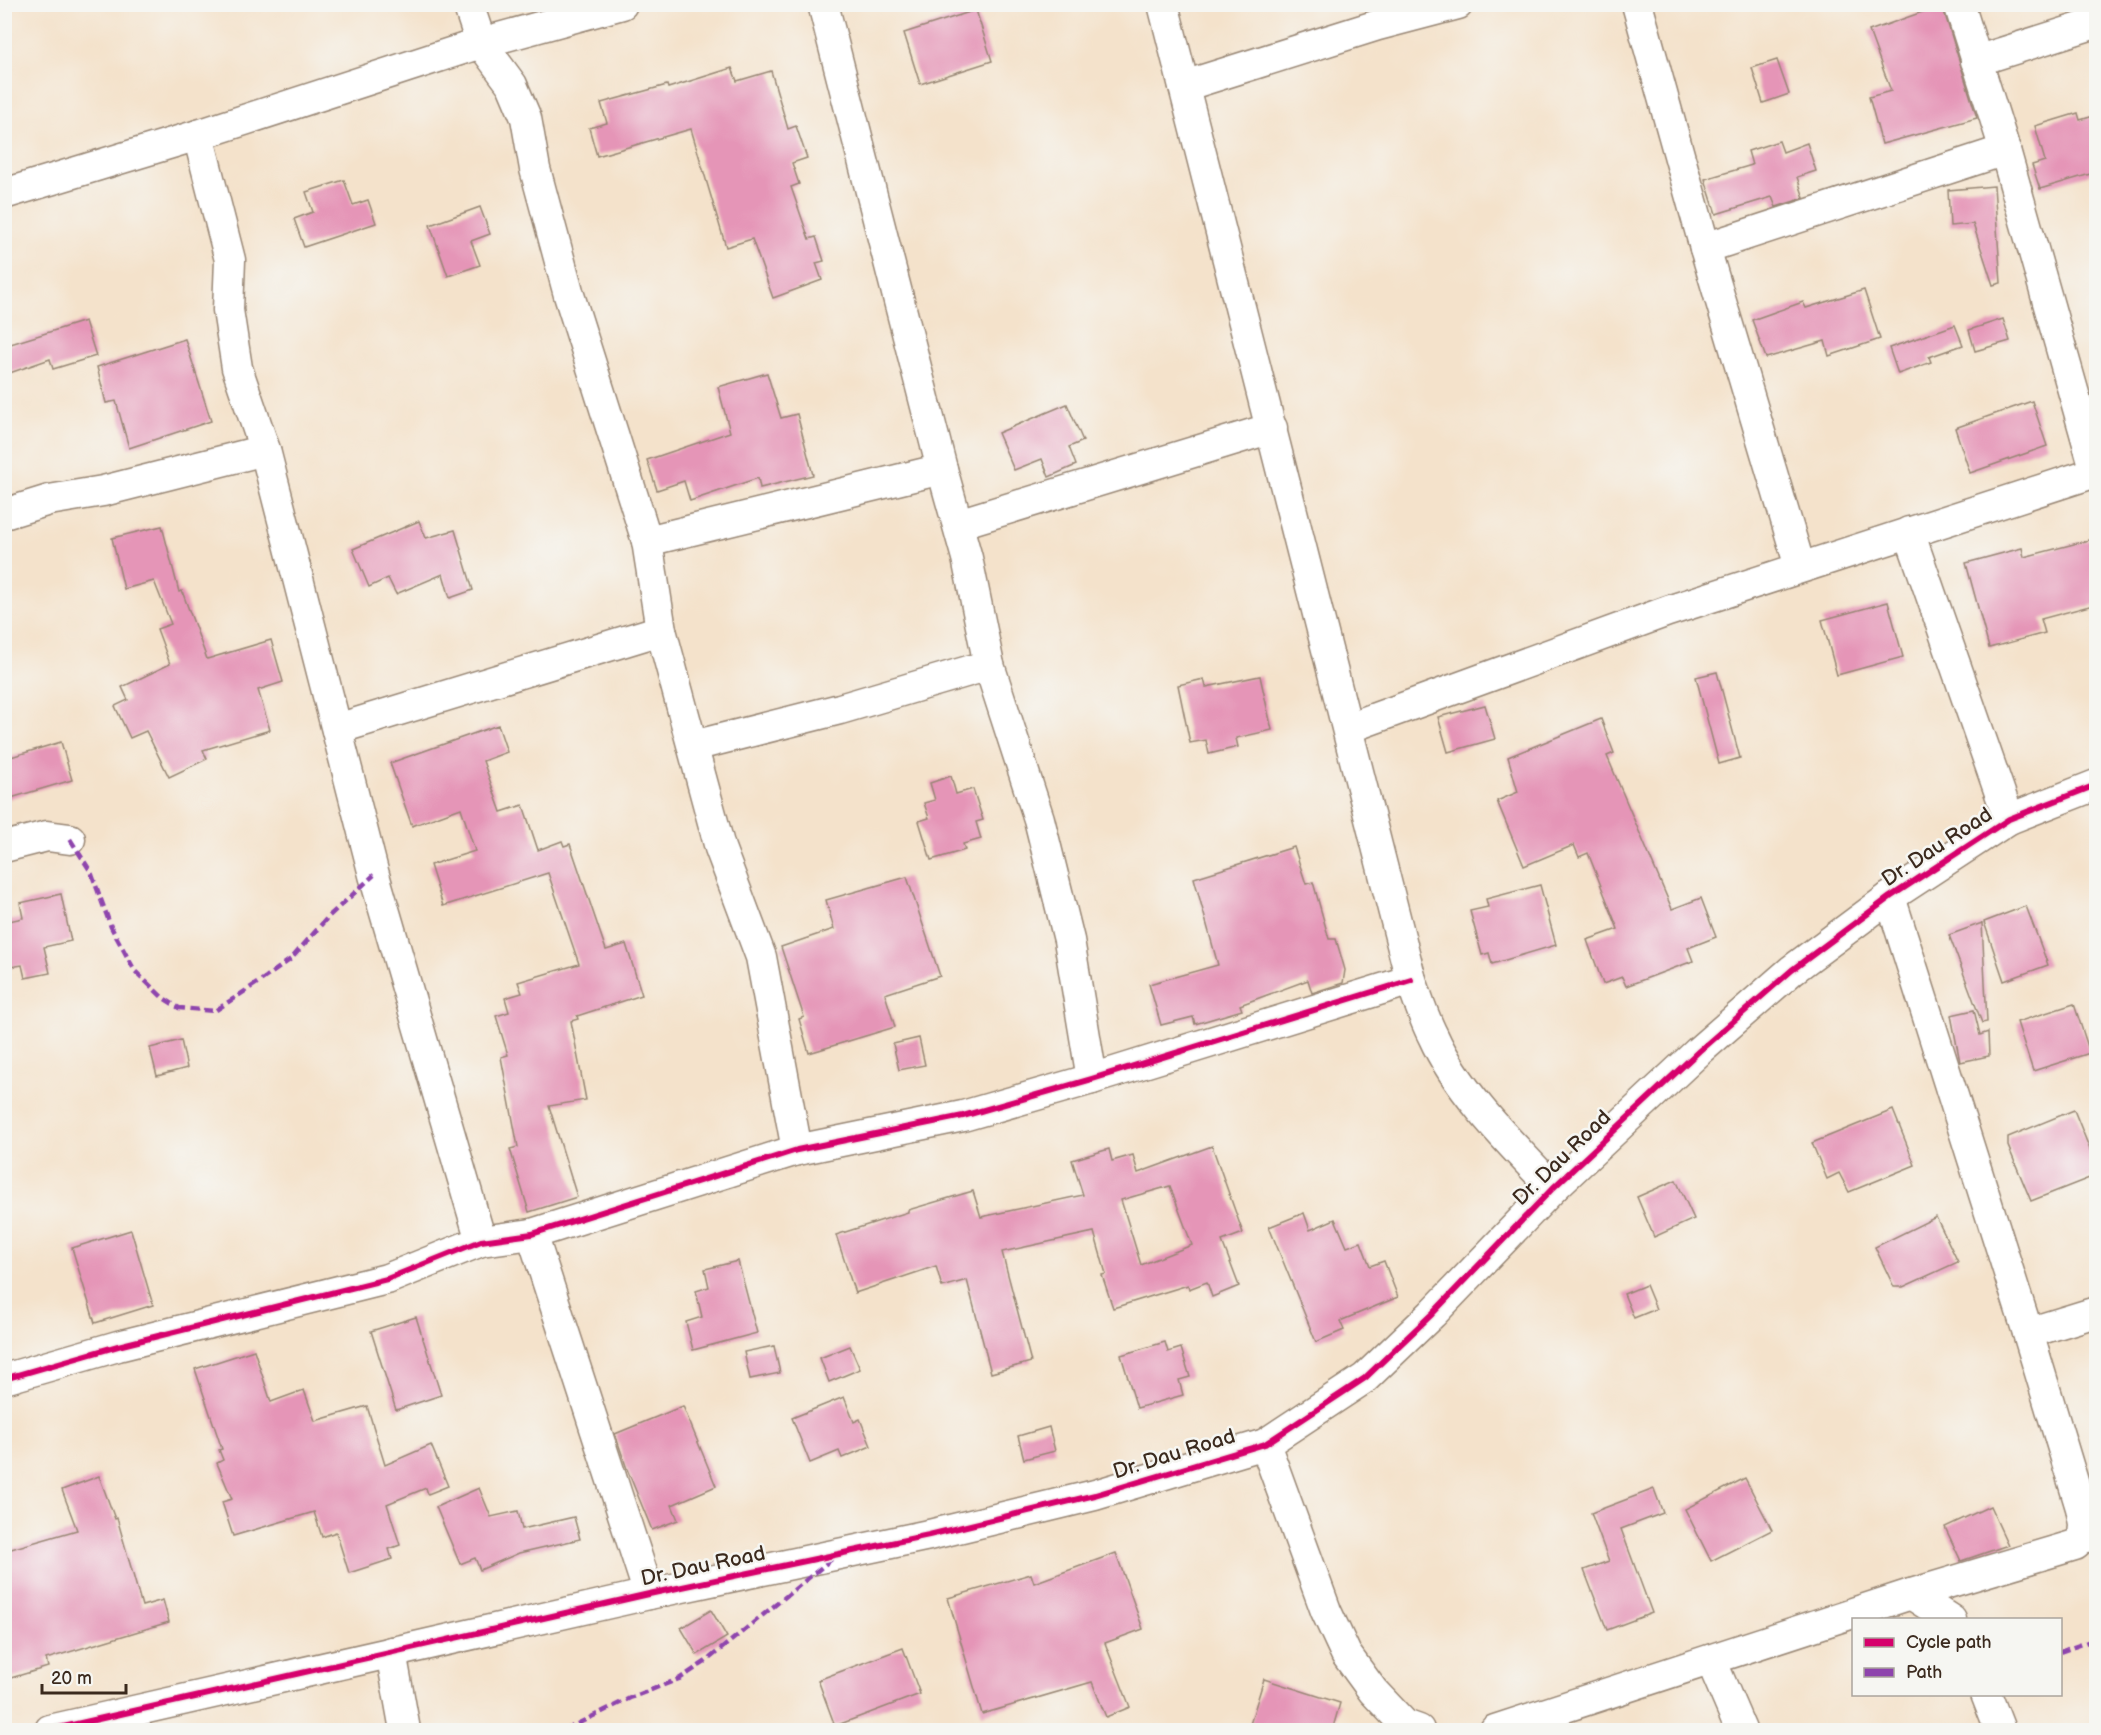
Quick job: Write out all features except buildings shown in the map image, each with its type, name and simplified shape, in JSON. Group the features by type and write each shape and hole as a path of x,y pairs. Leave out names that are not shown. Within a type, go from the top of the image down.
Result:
{"street":[{"path":"468,4 481,43 512,85 526,118 536,169 568,295 647,541 661,630 720,848 761,957 796,1150"},
{"path":"4,195 481,43 622,4"},
{"path":"823,4 958,524 989,665 1039,819 1069,940 1092,1079"},
{"path":"1163,4 1412,980 1433,1037 1457,1077 1502,1134 1553,1188"},
{"path":"1184,86 1378,26 1458,4"},
{"path":"1637,4 1705,248 1800,567"},
{"path":"1348,728 1668,611 2096,472 2005,150 1959,4"},
{"path":"1976,61 2097,23"},
{"path":"198,135 230,260 228,310 237,368 265,450 374,874 481,1241"},
{"path":"1705,248 2005,150"},
{"path":"958,524 1272,428"},
{"path":"4,514 49,501 265,450"},
{"path":"647,541 942,469"},
{"path":"1909,532 2010,819"},
{"path":"337,729 661,630"},
{"path":"693,746 840,709 989,665"},
{"name":"Dr. Dau Road","path":"66,1729 649,1594 929,1535 1095,1495 1264,1444 1365,1378 1432,1314 1553,1188 1724,1029 1792,970 1890,897 2010,819 2097,784"},
{"path":"4,847 47,836 70,839"},
{"path":"1495,1731 1911,1594 2075,1545 2083,1538 2084,1524 2081,1508 1890,897"},
{"path":"4,1379 118,1346 387,1279 481,1241 532,1234 796,1150 963,1116 1092,1079 1412,980"},
{"path":"532,1234 649,1594"},
{"path":"2028,1333 2097,1311"},
{"path":"1264,1444 1326,1611 1346,1654 1373,1691 1405,1725 1419,1731"},
{"path":"1911,1594 1948,1618"},
{"path":"391,1652 405,1731"},
{"path":"1710,1660 1741,1731"},
{"path":"1986,1696 2000,1731"}],"marked path":[{"path":"70,839 91,872 111,927 135,971 162,997 179,1008 215,1011 266,977 291,959 328,917 374,875"},
{"path":"565,1730 630,1698 679,1679 705,1662 833,1558"},
{"path":"2062,1651 2096,1639"}],"cycle path":[{"path":"50,1730 649,1594 929,1535 1095,1495 1265,1444 1365,1378 1432,1314 1553,1188 1699,1051 1792,970 1890,897 2009,819 2096,785"},
{"path":"4,1379 118,1346 387,1279 481,1241 532,1234 797,1150 963,1116 1092,1079 1411,980"}]}
